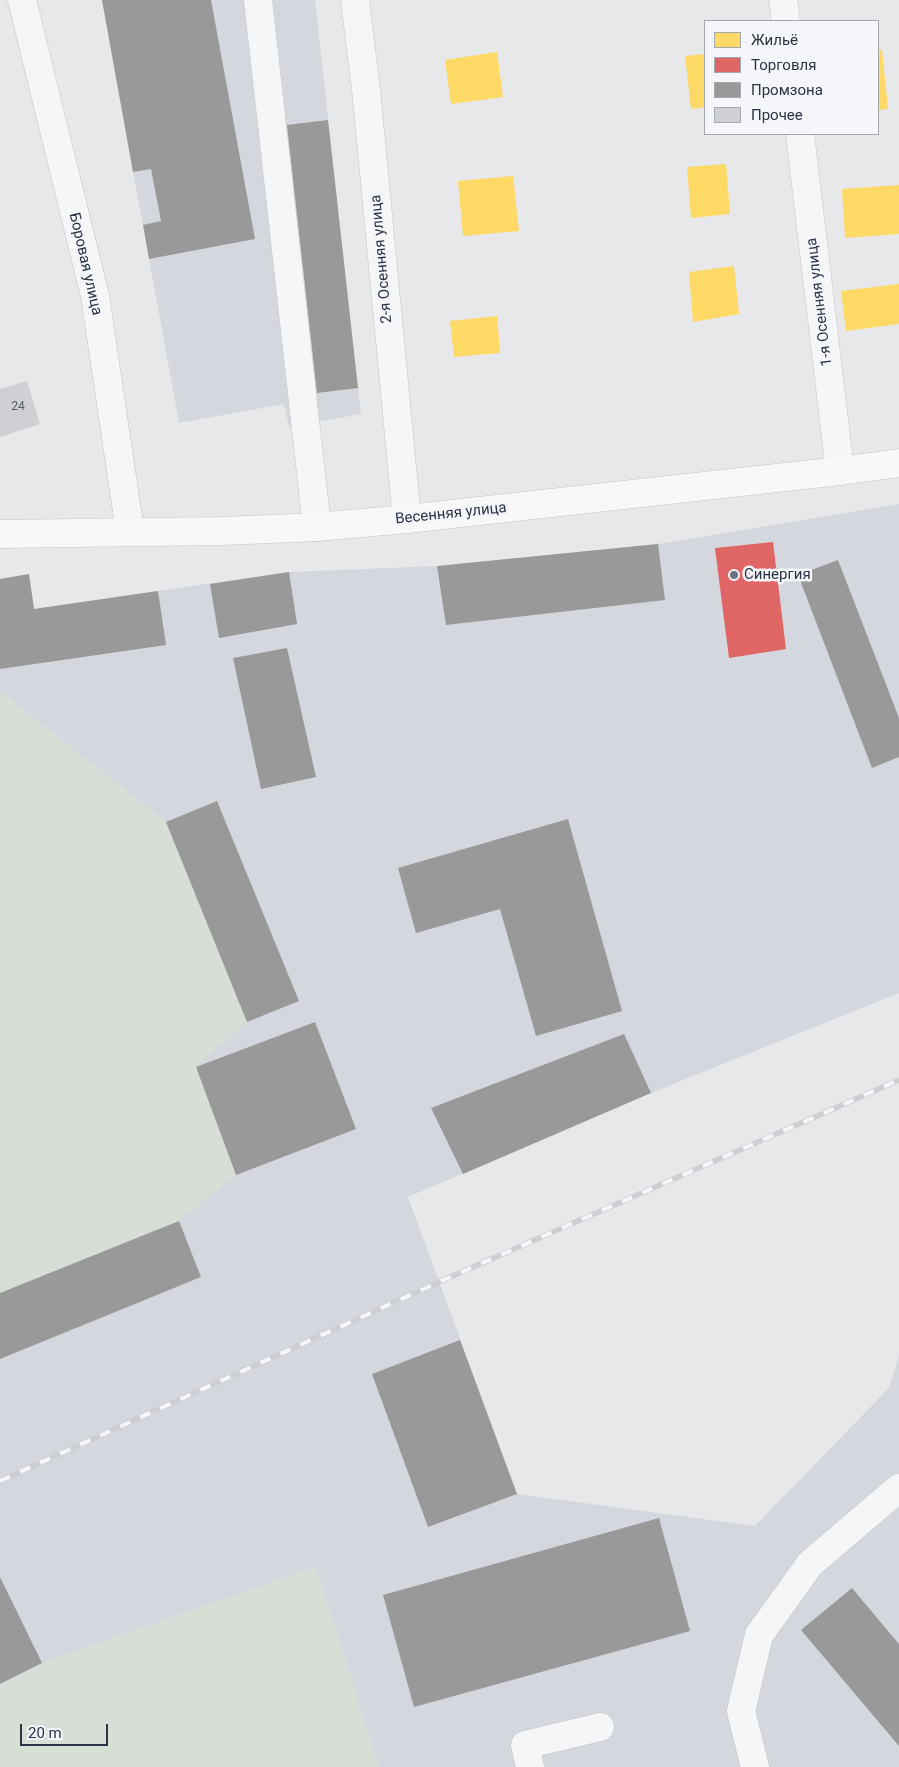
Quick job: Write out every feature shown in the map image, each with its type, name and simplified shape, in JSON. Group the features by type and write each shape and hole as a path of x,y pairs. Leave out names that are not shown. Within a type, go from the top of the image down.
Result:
{"main road":[{"name":"Весенняя улица","path":"0,534 222,531 317,527 407,519 899,463"}],"street":[{"name":"Боровая улица","path":"22,0 95,296 130,532"},
{"path":"258,0 317,527"},
{"name":"2-я Осенняя улица","path":"355,0 366,89 407,519"},
{"path":"783,0 786,20"},
{"name":"1-я Осенняя улица","path":"800,135 840,471"},
{"path":"755,1767 741,1711 759,1635 810,1564 899,1488"},
{"path":"530,1767 525,1745 600,1727"}],"shaded area":[{"path":"102,0 315,0 361,414 289,427 284,404 179,423"},
{"path":"899,504 899,993 651,1093 408,1197 517,1494 755,1526 889,1388 899,1355 899,1767 379,1767 316,1567 42,1663 0,1684 0,1293 236,1175 196,1067 166,822 0,692 0,579 29,574 34,609 289,572 437,566 658,544"},
{"path":"0,692 166,822 247,1022 196,1067 236,1175 179,1221 0,1293"},
{"path":"316,1567 379,1767 0,1767 0,1684 42,1663"}],"building: Жильё":[{"path":"879,50 882,50 888,109 879,110"},
{"path":"497,52 503,97 451,104 445,60"},
{"path":"704,54 704,107 691,109 685,56"},
{"path":"726,164 730,214 691,218 687,167"},
{"path":"513,176 519,231 463,236 458,181"},
{"path":"899,185 899,234 845,238 842,189"},
{"path":"734,266 739,314 693,322 689,272"},
{"path":"899,284 899,324 846,331 841,291"},
{"path":"497,316 500,353 454,357 450,321"}],"building: Торговля":[{"path":"773,542 786,649 729,658 715,548"}],"building: Промзона":[{"path":"102,0 211,0 255,239 149,259 143,225 161,221 151,169 133,172"},
{"path":"328,120 358,388 317,393 287,125"},
{"path":"658,544 665,600 446,625 437,566"},
{"path":"838,560 899,718 899,757 872,768 798,575"},
{"path":"289,572 297,624 219,638 210,584"},
{"path":"29,574 34,609 158,591 166,645 0,669 0,579"},
{"path":"287,648 316,777 261,789 233,658"},
{"path":"217,801 299,1001 247,1022 166,822"},
{"path":"568,819 622,1011 536,1036 500,909 416,933 398,868"},
{"path":"315,1022 356,1129 236,1175 196,1067"},
{"path":"624,1034 651,1093 463,1174 431,1108"},
{"path":"179,1221 201,1277 0,1359 0,1293"},
{"path":"460,1340 517,1494 428,1527 372,1374"},
{"path":"659,1518 690,1631 414,1707 383,1595"},
{"path":"0,1577 42,1663 0,1684"},
{"path":"852,1588 899,1644 899,1746 801,1630"}],"building: Прочее":[{"path":"27,381 40,424 0,437 0,389"}],"railway":[{"path":"0,1481 439,1282 899,1080"}],"place":[{"name":"Синергия","path":"734,575"}]}
